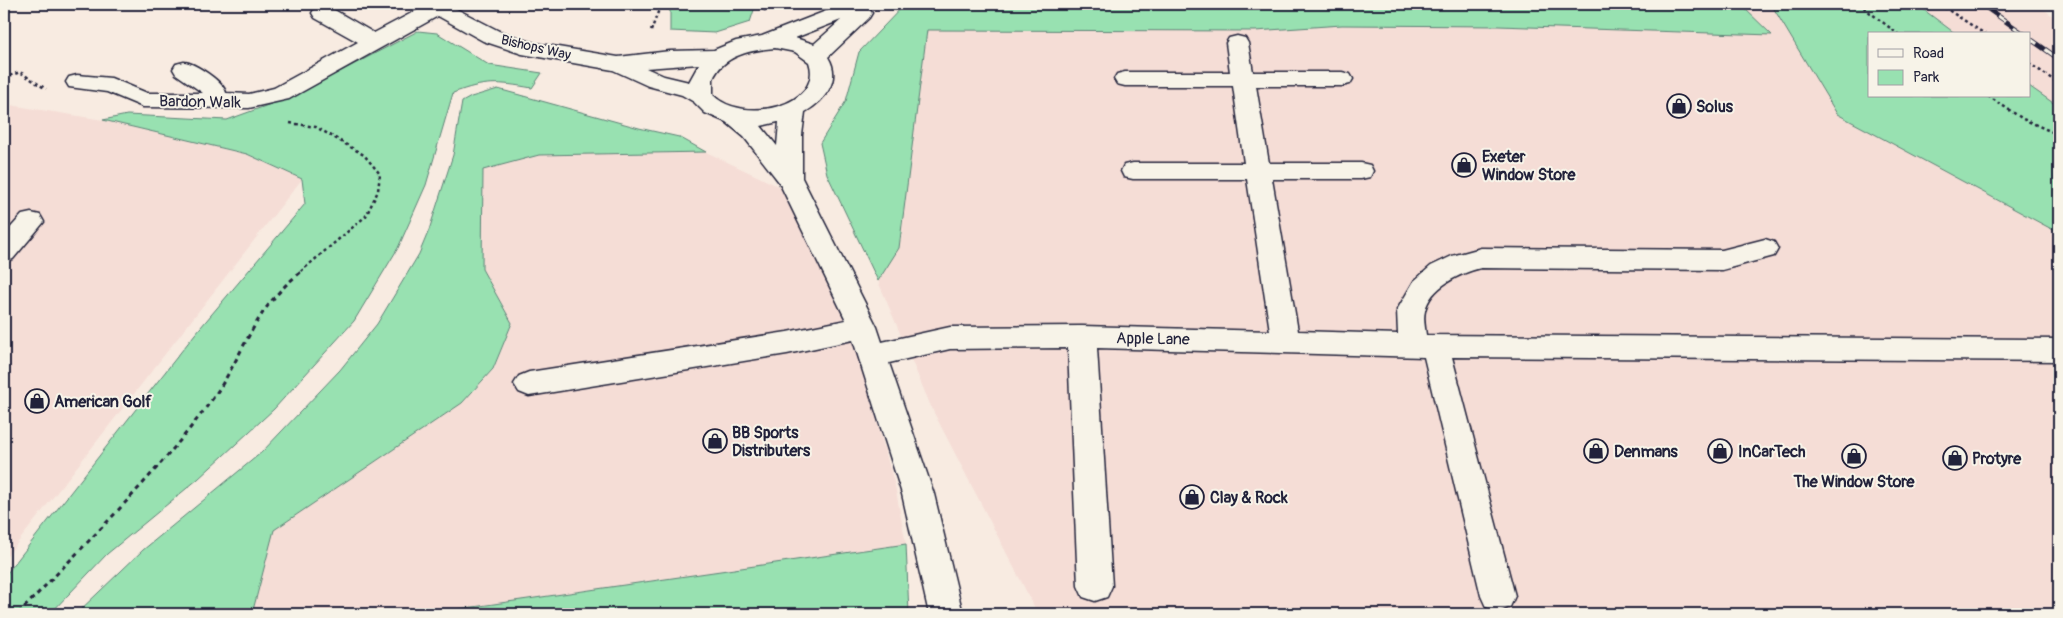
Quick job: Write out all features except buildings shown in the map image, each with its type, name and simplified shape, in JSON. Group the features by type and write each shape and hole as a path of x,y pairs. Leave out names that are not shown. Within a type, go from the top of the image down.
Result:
{"street":[{"path":"767,42 793,44 811,51 824,71 822,83 814,95 794,109 762,118 735,117 722,113 708,104 700,93 700,80 707,67 717,57 737,47 767,42 862,4"},
{"path":"816,57 868,4"},
{"name":"Bardon Walk","path":"77,82 110,85 143,100 215,102 268,98 281,94 321,72 435,5"},
{"name":"Bishops Way","path":"435,5 490,36 530,49 618,64 656,81 690,90 703,97"},
{"path":"323,13 374,42"},
{"path":"1237,43 1286,342"},
{"name":"Bishops Way","path":"618,64 670,58 717,57"},
{"path":"184,69 214,89 215,102"},
{"path":"321,72 344,86"},
{"path":"1125,79 1342,79"},
{"path":"790,178 788,144 790,121 794,109"},
{"path":"735,117 752,131 790,178 863,328 918,494 946,614"},
{"path":"1133,171 1361,171"},
{"path":"4,252 31,222"},
{"path":"1498,596 1464,460 1411,310 1424,288 1440,273 1461,263 1481,258 1722,260 1765,248"},
{"path":"529,384 787,343 863,328"},
{"path":"1082,336 1095,586"},
{"name":"Apple Lane","path":"872,356 950,338 1082,336 1518,348 2059,350"}],"path":[{"path":"1859,4 1895,32"},
{"path":"1939,4 1950,13 1983,32"},
{"path":"2030,64 2059,84"},
{"path":"4,78 20,72 52,93"},
{"path":"1991,98 2023,119 2059,135"},
{"path":"18,614 105,524 175,447 212,399 262,311 283,286 366,216 378,191 380,174 364,155 316,127 283,122"}],"shaded area":[{"path":"905,4 1773,4 1868,95 1868,98 1872,98 2059,215 2059,614 1038,614 932,409 878,281 827,174 820,143 846,101 859,52"},
{"path":"1901,4 2037,4 2059,21 2059,108 2030,89 2030,32 1943,32"},
{"path":"4,104 103,120 247,154 302,179 4,560"},
{"path":"706,152 782,188 829,283 855,343 895,486 906,544 425,614 252,614 273,530 462,403 494,369 512,323 482,269 483,170 539,155"}],"green space":[{"path":"670,4 756,4 750,22 715,33 670,31"},
{"path":"905,4 1740,4 1772,35 1498,26 1342,25 1255,31 927,30 899,248 878,281 827,174 820,143 846,101 859,52"},
{"path":"1771,4 1916,4 1953,32 1868,32 1868,98 2030,98 2030,87 2059,107 2059,233 1837,114"},
{"path":"418,31 437,33 489,65 542,73 532,88 492,84 474,86 453,93 426,185 398,248 354,321 274,409 198,479 107,554 50,614 4,614 4,577 195,334 305,204 302,179 247,154 103,120 127,115 227,120 293,96"},
{"path":"498,89 639,128 679,137 706,152 539,155 483,170 482,269 512,323 493,369 462,403 274,530 252,614 76,614 143,550 262,452 340,370 377,324 419,254 429,230 453,155 462,102 471,97"},
{"path":"906,544 909,614 425,614"}],"railway":[{"path":"1981,4 2021,32"},
{"path":"2030,39 2059,59"}],"place":[{"name":"Solus","path":"1679,106"},
{"name":"Exeter Window Store","path":"1464,165"},
{"name":"American Golf","path":"37,401"},
{"name":"BB Sports Distributers","path":"715,441"},
{"name":"Denmans","path":"1596,451"},
{"name":"InCarTech","path":"1720,451"},
{"name":"The Window Store","path":"1854,456"},
{"name":"Protyre","path":"1955,458"},
{"name":"Clay & Rock","path":"1192,497"}]}
